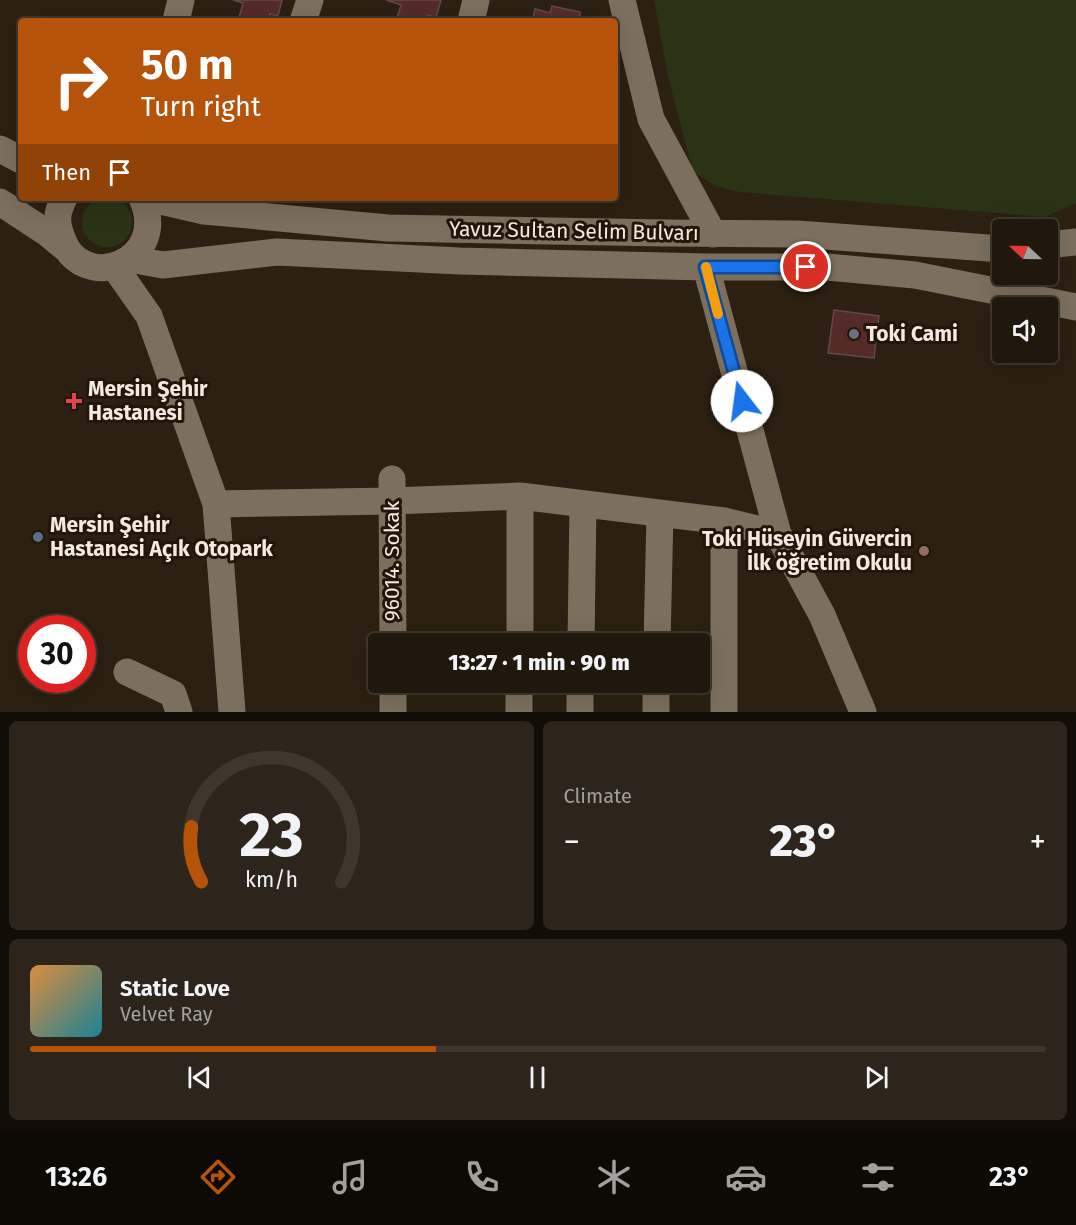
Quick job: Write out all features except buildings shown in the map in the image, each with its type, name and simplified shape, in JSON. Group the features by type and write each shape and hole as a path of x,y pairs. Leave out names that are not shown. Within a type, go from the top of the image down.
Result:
{"street":[{"path":"177,18 181,0"},
{"path":"304,18 310,0"},
{"path":"472,18 476,0"},
{"path":"622,0 651,118 713,234"},
{"path":"0,149 18,158"},
{"path":"63,201 58,211 57,224 65,248"},
{"path":"122,262 140,249 146,237 149,223 143,201"},
{"name":"Yavuz Sultan Selim Bulvarı","path":"160,201 204,212 388,228 796,234 992,248"},
{"path":"0,202 47,233 83,263 98,267 122,262 163,265 277,252 460,261 705,267 826,267 915,275 1076,307"},
{"path":"1058,244 1076,242"},
{"path":"122,262 149,316 216,504 232,712"},
{"path":"705,267 778,534 822,615 863,712"},
{"path":"216,504 392,490 520,496 724,521 778,534"},
{"name":"96014. Sokak","path":"392,490 393,633"},
{"path":"520,496 520,633"},
{"path":"581,633 583,504"},
{"path":"657,633 660,513"},
{"path":"724,521 724,712"},
{"path":"127,672 173,694 179,712"},
{"path":"393,693 393,712"},
{"path":"519,693 519,712"},
{"path":"580,693 580,712"},
{"path":"656,693 656,712"}],"green space":[{"path":"654,0 1076,0 1076,203 1045,217 740,192 715,186 693,171 668,77"},
{"path":"95,201 119,201 127,208 131,217 131,227 127,236 116,245 107,247 98,245 87,236 82,222 87,208"}],"slow traffic":[{"path":"706,267 718,314"}],"place":[{"name":"Toki Cami","path":"854,334"},
{"name":"Mersin Şehir Hastanesi","path":"74,401"},
{"name":"Mersin Şehir Hastanesi Açık Otopark","path":"38,537"},
{"name":"Toki Hüseyin Güvercin İlk öğretim Okulu","path":"924,551"}],"route":[{"path":"742,401 705,267 806,267"}]}
